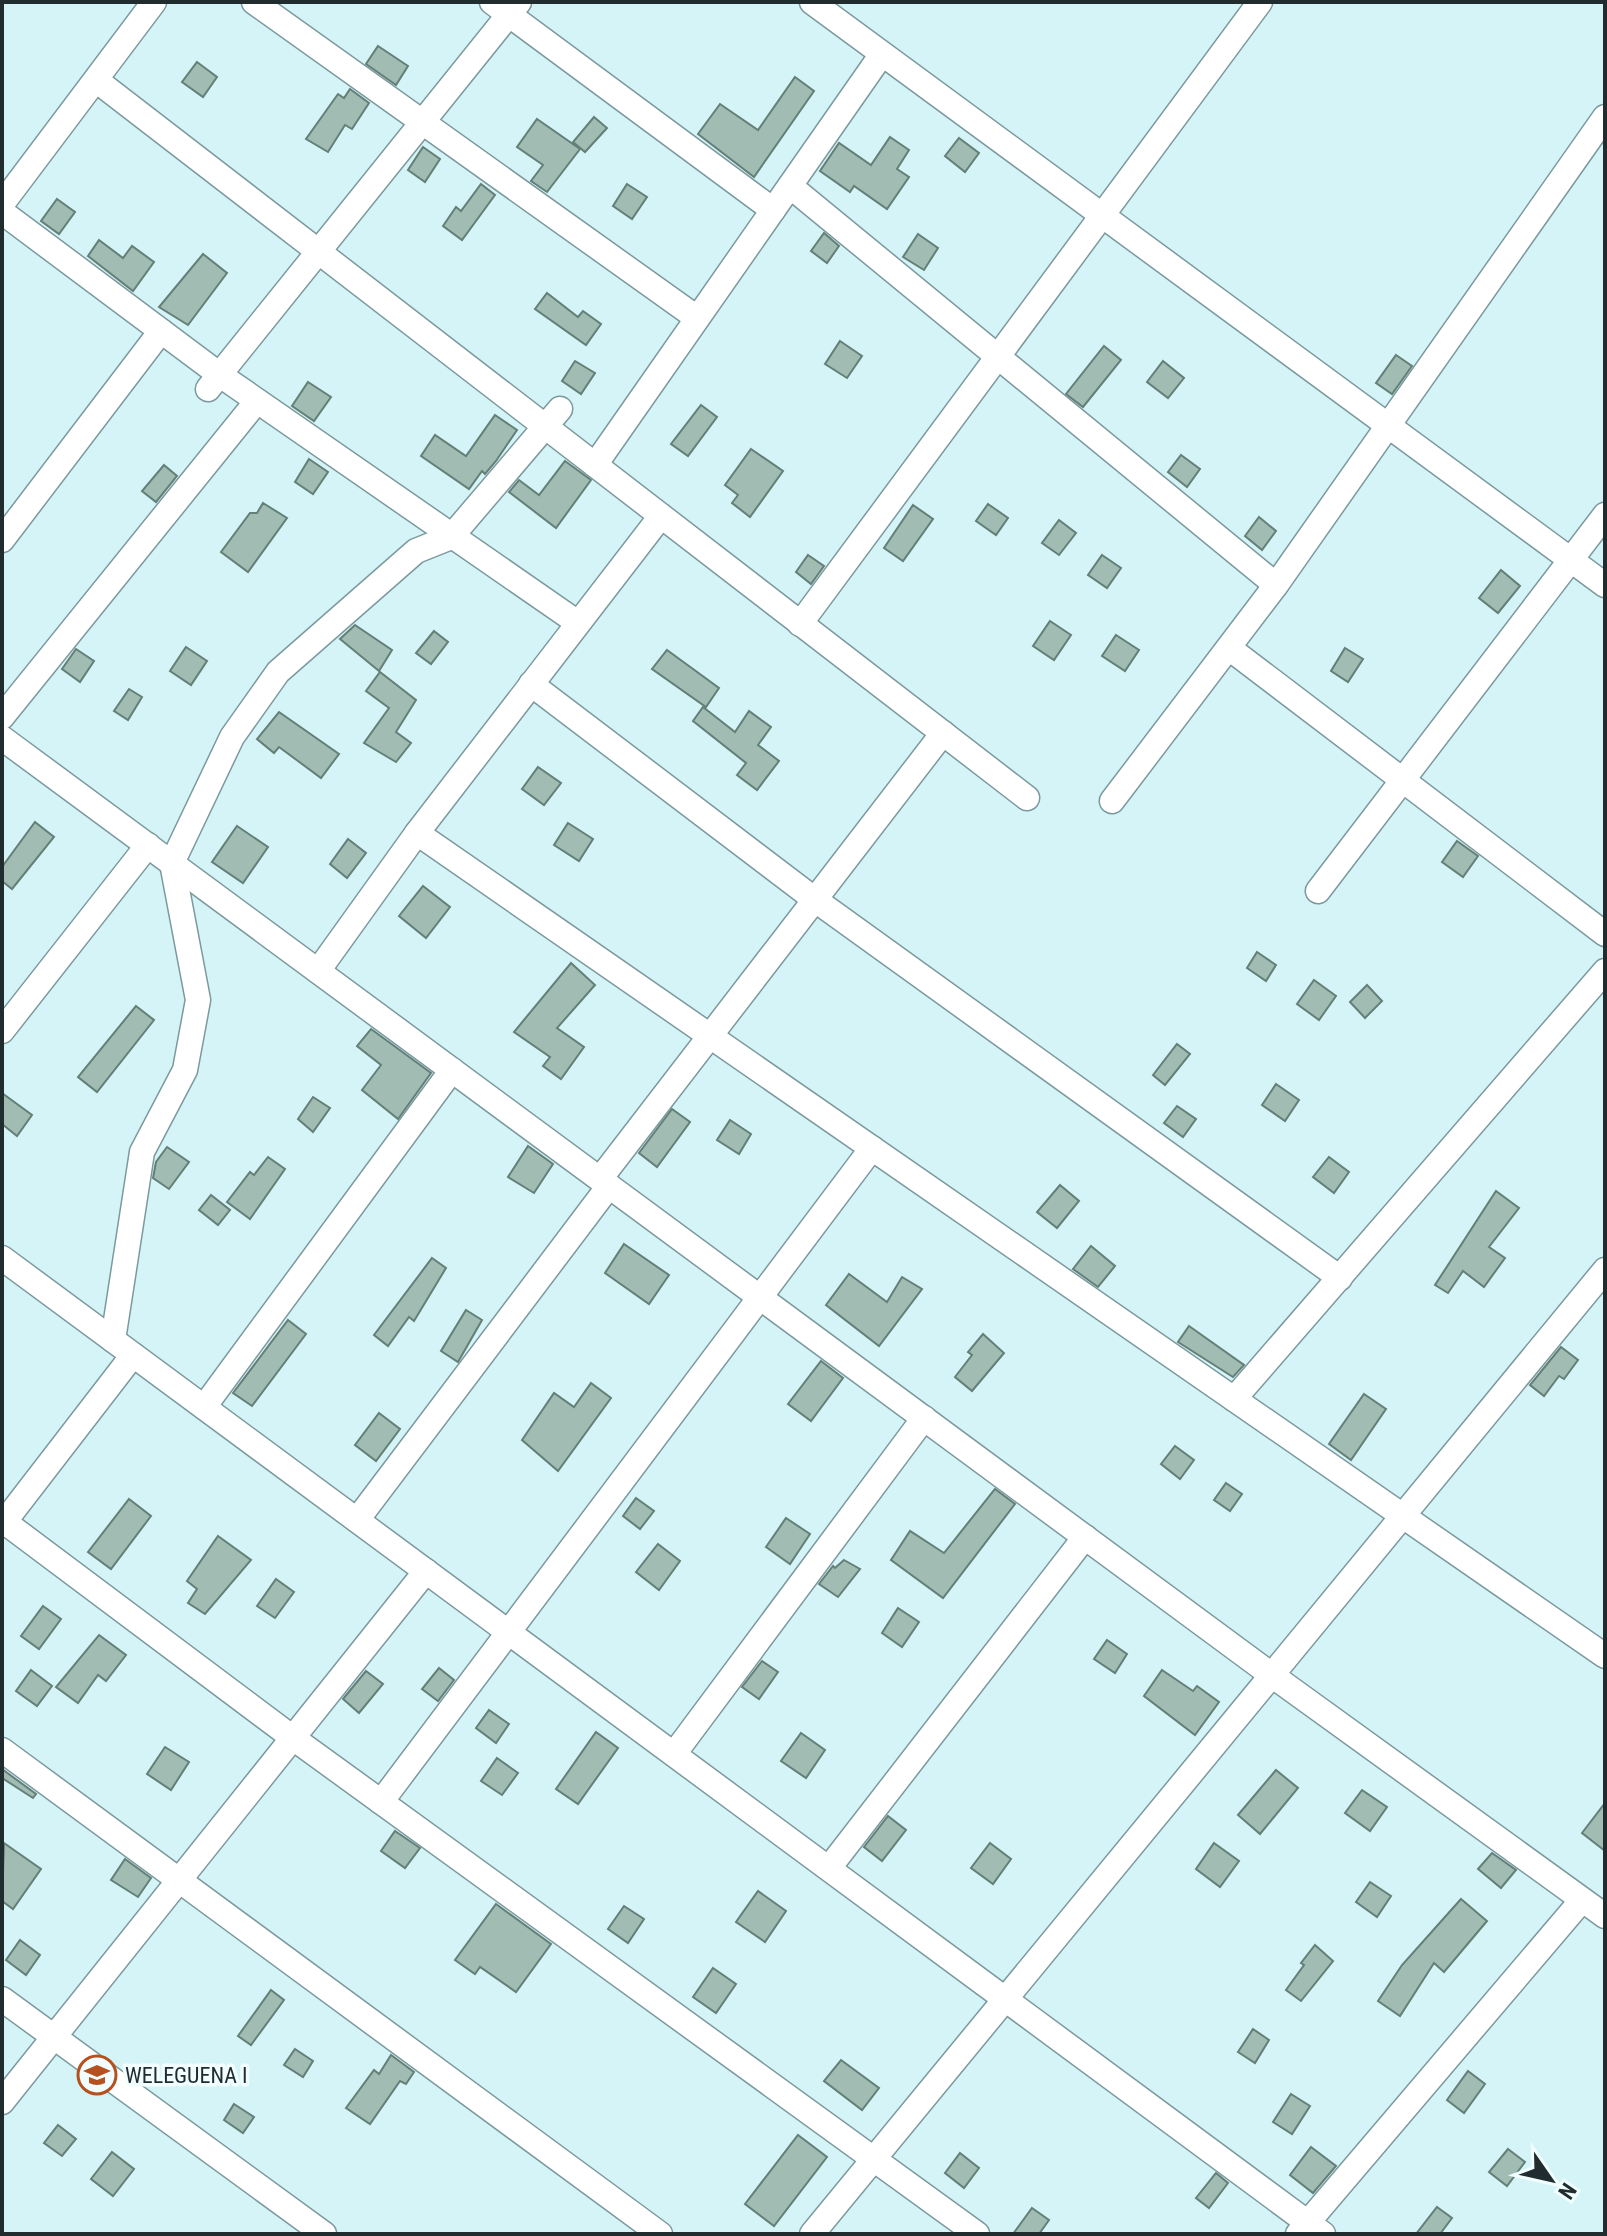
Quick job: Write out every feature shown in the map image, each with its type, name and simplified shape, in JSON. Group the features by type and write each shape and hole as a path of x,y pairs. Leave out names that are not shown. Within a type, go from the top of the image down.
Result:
{"street":[{"path":"2,204 154,2"},
{"path":"254,2 697,318"},
{"path":"812,2 1605,585"},
{"path":"800,624 1260,2"},
{"path":"214,382 423,122 507,6 773,210"},
{"path":"595,465 882,54"},
{"path":"96,80 319,252 553,418 595,465 1027,798"},
{"path":"1112,801 1276,585 1605,117"},
{"path":"790,186 1276,585"},
{"path":"2,212 161,331 214,382 257,401 578,623"},
{"path":"2,540 161,331"},
{"path":"2,717 257,401"},
{"path":"113,1340 142,1152 185,1070 198,1000 172,863 232,737 278,672 416,551 451,537 553,418"},
{"path":"1318,891 1605,515"},
{"path":"318,971 417,833 661,516"},
{"path":"1229,648 1605,934"},
{"path":"531,684 814,899 1340,1278"},
{"path":"357,1520 708,1035 943,733"},
{"path":"2,738 1273,1676 1605,1916"},
{"path":"417,833 1605,1656"},
{"path":"2,1031 148,845"},
{"path":"1234,1399 1605,971"},
{"path":"204,1407 452,1070"},
{"path":"381,1802 872,1148"},
{"path":"2,1258 1006,1999 1310,2230 1582,1900"},
{"path":"812,2234 1273,1676 1401,1514 1605,1270"},
{"path":"133,1355 3,1522 293,1738 977,2234"},
{"path":"674,1754 924,1418"},
{"path":"829,1868 1085,1537"},
{"path":"2,2102 426,1571"},
{"path":"2,1750 660,2234"},
{"path":"2,1999 324,2234"}],"building":[{"path":"378,46 408,66 396,85 366,64"},
{"path":"197,62 217,77 203,97 182,82"},
{"path":"795,77 814,91 754,177 698,134 720,104 758,130"},
{"path":"350,89 369,103 352,129 345,125 328,152 306,139 338,94 344,98"},
{"path":"594,117 607,128 585,152 573,142"},
{"path":"537,119 580,149 547,192 531,181 543,165 517,147"},
{"path":"890,137 909,150 897,169 909,177 887,209 854,186 850,192 820,171 839,143 871,165"},
{"path":"959,138 979,153 965,172 945,156"},
{"path":"423,147 440,159 425,182 408,170"},
{"path":"481,184 495,195 462,240 443,226 456,207 461,211"},
{"path":"627,184 647,197 632,219 613,206"},
{"path":"57,199 75,212 59,234 41,221"},
{"path":"824,233 839,246 827,263 811,251"},
{"path":"918,234 938,248 924,270 903,257"},
{"path":"99,240 123,258 132,246 154,262 133,291 88,256"},
{"path":"203,254 227,273 188,325 159,307"},
{"path":"547,293 578,317 583,311 601,324 586,345 535,309"},
{"path":"840,341 862,356 847,378 825,364"},
{"path":"1104,346 1121,360 1083,407 1066,394"},
{"path":"1396,355 1412,366 1392,394 1376,383"},
{"path":"575,361 595,373 581,394 562,381"},
{"path":"1163,361 1184,378 1168,398 1147,382"},
{"path":"308,382 331,397 314,421 292,406"},
{"path":"701,405 717,417 688,456 671,444"},
{"path":"495,415 517,430 496,461 485,474 482,471 469,489 421,456 435,435 466,456"},
{"path":"751,449 783,471 750,517 732,503 738,495 725,485"},
{"path":"1181,455 1200,469 1187,487 1168,472"},
{"path":"309,459 328,472 313,494 295,482"},
{"path":"565,461 591,480 556,528 509,492 519,480 539,495"},
{"path":"164,465 177,476 156,502 142,491"},
{"path":"263,503 287,518 248,572 221,552 250,513 257,513"},
{"path":"988,504 1008,518 996,535 976,521"},
{"path":"913,505 933,519 903,561 884,548"},
{"path":"1259,517 1276,531 1262,550 1245,536"},
{"path":"1059,520 1076,533 1059,555 1042,543"},
{"path":"808,555 824,566 811,584 796,572"},
{"path":"1102,555 1121,568 1107,588 1088,575"},
{"path":"1501,570 1520,586 1498,613 1479,598"},
{"path":"1050,621 1071,635 1054,660 1033,646"},
{"path":"355,625 392,650 379,671 340,639"},
{"path":"434,631 448,642 431,664 416,653"},
{"path":"1116,635 1139,650 1125,671 1102,656"},
{"path":"186,647 207,661 191,685 170,671"},
{"path":"1345,648 1363,659 1348,682 1331,671"},
{"path":"76,649 94,661 80,682 62,669"},
{"path":"667,650 719,688 706,707 652,669"},
{"path":"380,672 416,700 396,732 411,743 396,762 364,743 389,708 366,691"},
{"path":"129,689 142,697 128,720 114,711"},
{"path":"703,707 735,732 749,711 771,727 758,745 779,761 757,790 737,775 746,763 693,721"},
{"path":"279,712 339,754 321,778 279,747 274,753 257,739"},
{"path":"538,767 561,783 544,805 522,789"},
{"path":"35,822 54,837 12,889 2,881 2,867"},
{"path":"568,823 593,839 579,861 554,845"},
{"path":"237,826 268,847 243,883 212,862"},
{"path":"348,839 366,853 347,878 330,864"},
{"path":"1457,841 1478,856 1463,877 1442,862"},
{"path":"423,886 450,907 426,938 399,916"},
{"path":"1257,952 1276,965 1266,981 1247,968"},
{"path":"571,963 595,985 557,1028 584,1047 561,1079 543,1066 550,1057 514,1032"},
{"path":"1314,980 1336,996 1319,1020 1297,1004"},
{"path":"1367,985 1382,1001 1365,1018 1350,1002"},
{"path":"136,1006 154,1020 97,1092 78,1077"},
{"path":"371,1029 431,1073 398,1119 362,1090 381,1065 357,1046"},
{"path":"1177,1044 1190,1054 1165,1085 1153,1075"},
{"path":"1276,1084 1299,1100 1285,1121 1262,1105"},
{"path":"2,1093 32,1115 17,1136 2,1124"},
{"path":"313,1097 330,1108 313,1132 298,1119"},
{"path":"1177,1106 1196,1119 1183,1137 1164,1123"},
{"path":"672,1109 690,1122 657,1167 639,1153"},
{"path":"730,1120 751,1134 739,1154 717,1140"},
{"path":"528,1146 553,1164 534,1193 508,1177"},
{"path":"167,1147 189,1162 169,1189 153,1178 156,1162"},
{"path":"268,1157 285,1169 250,1219 227,1202 250,1172 254,1175"},
{"path":"1329,1157 1349,1172 1334,1193 1313,1177"},
{"path":"1060,1185 1079,1201 1057,1228 1037,1212"},
{"path":"1496,1191 1519,1208 1489,1247 1505,1258 1484,1287 1463,1271 1448,1293 1435,1285"},
{"path":"211,1195 230,1210 218,1225 199,1210"},
{"path":"624,1244 669,1275 649,1304 605,1273"},
{"path":"1091,1246 1115,1266 1098,1287 1073,1269"},
{"path":"432,1258 446,1268 414,1321 409,1317 388,1346 374,1335"},
{"path":"849,1274 887,1302 902,1277 922,1289 879,1346 826,1305"},
{"path":"466,1310 482,1320 458,1362 441,1351"},
{"path":"288,1320 306,1334 252,1406 233,1393"},
{"path":"1189,1326 1244,1365 1233,1377 1178,1342"},
{"path":"983,1334 1004,1353 972,1391 955,1377 972,1355 968,1352"},
{"path":"1561,1347 1578,1360 1564,1379 1559,1376 1544,1396 1530,1385"},
{"path":"821,1361 843,1378 811,1421 788,1404"},
{"path":"591,1383 611,1398 558,1471 522,1440 554,1393 574,1407"},
{"path":"1364,1394 1386,1409 1351,1460 1329,1444"},
{"path":"379,1413 400,1429 376,1461 355,1445"},
{"path":"1175,1446 1194,1460 1180,1479 1161,1464"},
{"path":"1226,1483 1242,1494 1230,1511 1214,1500"},
{"path":"995,1489 1015,1504 943,1598 891,1560 910,1531 944,1553"},
{"path":"636,1498 654,1511 640,1529 623,1516"},
{"path":"129,1499 151,1516 111,1569 88,1552"},
{"path":"786,1518 810,1534 790,1564 766,1547"},
{"path":"218,1536 251,1560 205,1614 188,1603 197,1589 187,1581"},
{"path":"658,1544 680,1561 659,1590 636,1572"},
{"path":"844,1560 860,1569 838,1597 819,1584 833,1566 835,1568"},
{"path":"276,1579 294,1592 275,1618 257,1606"},
{"path":"43,1606 61,1619 39,1649 21,1636"},
{"path":"898,1608 919,1622 902,1647 882,1633"},
{"path":"99,1635 126,1655 106,1681 98,1675 78,1703 56,1687"},
{"path":"1107,1640 1127,1654 1115,1673 1094,1659"},
{"path":"762,1661 778,1672 759,1699 742,1687"},
{"path":"439,1668 454,1680 438,1701 422,1689"},
{"path":"31,1670 52,1686 37,1706 16,1691"},
{"path":"1162,1670 1193,1691 1197,1686 1219,1702 1195,1735 1144,1696"},
{"path":"366,1671 383,1684 359,1713 343,1699"},
{"path":"489,1710 509,1724 496,1743 476,1728"},
{"path":"596,1732 618,1748 578,1804 556,1789"},
{"path":"801,1733 825,1750 806,1778 781,1761"},
{"path":"165,1747 189,1762 171,1790 147,1774"},
{"path":"497,1758 518,1773 502,1795 481,1781"},
{"path":"2,1769 36,1794 33,1798 2,1778"},
{"path":"1276,1770 1298,1788 1260,1834 1238,1815"},
{"path":"1362,1790 1387,1807 1370,1831 1345,1813"},
{"path":"1605,1803 1605,1851 1582,1833"},
{"path":"888,1816 906,1830 882,1861 864,1847"},
{"path":"395,1831 420,1848 405,1868 381,1851"},
{"path":"4,1843 41,1869 13,1909 2,1901"},
{"path":"990,1843 1011,1859 993,1884 971,1868"},
{"path":"1214,1843 1239,1861 1220,1887 1196,1869"},
{"path":"1492,1853 1516,1870 1501,1888 1478,1869"},
{"path":"125,1859 151,1878 138,1897 111,1880"},
{"path":"1370,1882 1391,1896 1377,1917 1356,1902"},
{"path":"758,1891 786,1911 765,1942 736,1922"},
{"path":"1461,1899 1487,1921 1444,1972 1434,1963 1400,2016 1378,2001 1402,1965"},
{"path":"496,1904 551,1944 516,1992 480,1967 475,1974 455,1960"},
{"path":"624,1906 644,1919 628,1943 608,1929"},
{"path":"20,1940 40,1955 26,1975 6,1960"},
{"path":"1315,1945 1333,1961 1301,2001 1286,1990"},
{"path":"713,1968 736,1984 716,2013 693,1997"},
{"path":"271,1990 284,2000 251,2045 238,2036"},
{"path":"1253,2029 1269,2040 1255,2063 1238,2052"},
{"path":"295,2049 313,2061 303,2077 284,2065"},
{"path":"391,2055 414,2072 406,2084 400,2081 370,2124 346,2108 374,2070 379,2074"},
{"path":"841,2060 879,2088 862,2110 824,2081"},
{"path":"1468,2071 1485,2084 1464,2113 1447,2100"},
{"path":"1291,2094 1310,2106 1292,2134 1273,2122"},
{"path":"234,2104 254,2117 243,2133 224,2120"},
{"path":"58,2125 76,2139 62,2156 44,2143"},
{"path":"798,2135 827,2157 774,2226 745,2204"},
{"path":"1311,2147 1336,2166 1313,2193 1290,2175"},
{"path":"1508,2149 1525,2162 1507,2186 1489,2172"},
{"path":"112,2152 134,2169 113,2196 91,2179"},
{"path":"960,2153 979,2168 964,2188 945,2173"},
{"path":"1216,2173 1228,2183 1209,2208 1196,2198"},
{"path":"1437,2207 1452,2218 1440,2234 1416,2234"},
{"path":"1032,2208 1049,2220 1039,2234 1013,2234"}],"place":[{"name":"WELEGUENA I","path":"97,2075"}]}
